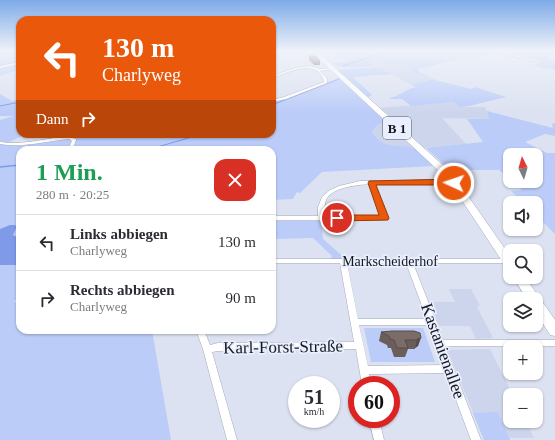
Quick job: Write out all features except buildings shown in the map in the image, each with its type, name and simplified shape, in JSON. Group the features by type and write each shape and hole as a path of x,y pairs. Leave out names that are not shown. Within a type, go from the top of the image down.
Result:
{"main road":[{"name":"B 1","path":"336,72 454,182 503,254"},
{"path":"543,313 555,331"}],"street":[{"path":"276,76 290,72"},
{"path":"276,101 326,82 325,78 319,72"},
{"path":"0,143 13,146 69,138 74,140 72,146"},
{"path":"322,218 322,202 332,191 353,184 454,182"},
{"path":"276,218 384,218 372,183"},
{"name":"Markscheiderhof","path":"276,261 503,263"},
{"name":"Kastanienallee","path":"409,261 476,440"},
{"path":"343,262 365,376"},
{"name":"Karl-Forst-Straße","path":"355,322 432,322"},
{"path":"201,334 232,440"},
{"path":"440,343 555,343"},
{"name":"Karl-Forst-Straße","path":"207,349 218,347 359,346"},
{"path":"364,370 449,369"},
{"path":"376,428 379,440"}],"shaded area":[{"path":"0,72 13,72 0,76"},
{"path":"340,72 387,72 392,74 353,77 372,95 368,97"},
{"path":"386,72 412,72 435,80 412,85"},
{"path":"412,72 419,72 431,78"},
{"path":"339,78 386,122 374,129 372,133 377,139 387,145 415,149 434,166 322,172 300,193 297,192 293,199 276,200 276,146 22,146 61,138 276,138 276,101 288,98"},
{"path":"433,79 471,89 475,87 506,97 460,107 453,102 411,106 402,99 389,98 416,87 412,85"},
{"path":"0,94 12,101 16,100 16,138 18,138 7,143 0,141 0,120 14,116 0,116"},
{"path":"453,102 460,107 485,107 487,111 489,119 442,118 466,144 424,148 380,108"},
{"path":"487,111 553,128 552,124 555,123 555,136 545,134 525,142 537,148 503,148 503,173 499,170 450,170 426,148 483,142 467,119 489,119"},
{"path":"386,122 416,149 388,146 377,140 372,133 373,129"},
{"path":"0,144 22,146 16,146 16,300 13,302 16,302 16,334 153,334 171,440 0,440"},
{"path":"543,151 547,153 555,153 555,234 543,222 543,196 516,196 511,191 522,190 520,188 543,188"},
{"path":"276,221 321,221 323,239 346,259 330,259 332,256 313,238 276,239"},
{"path":"449,289 471,289 480,306 477,307 493,338 476,339 470,326 439,326 429,302 455,302"},
{"path":"364,328 423,328 435,362 371,362"},
{"path":"490,349 503,375 503,380 506,380 510,388 503,388 503,428 529,428 534,438 484,440 448,350"},
{"path":"498,412 503,424 503,428 505,428 510,440 484,440 473,413"}],"water":[{"path":"10,225 16,226 13,235 16,237 16,265 0,265 0,229"}],"waterway":[{"path":"276,103 339,79"},
{"path":"0,106 16,103"},
{"path":"161,146 188,138"},
{"path":"0,167 16,165"}],"route":[{"path":"337,218 384,218 372,183 454,183"}]}
